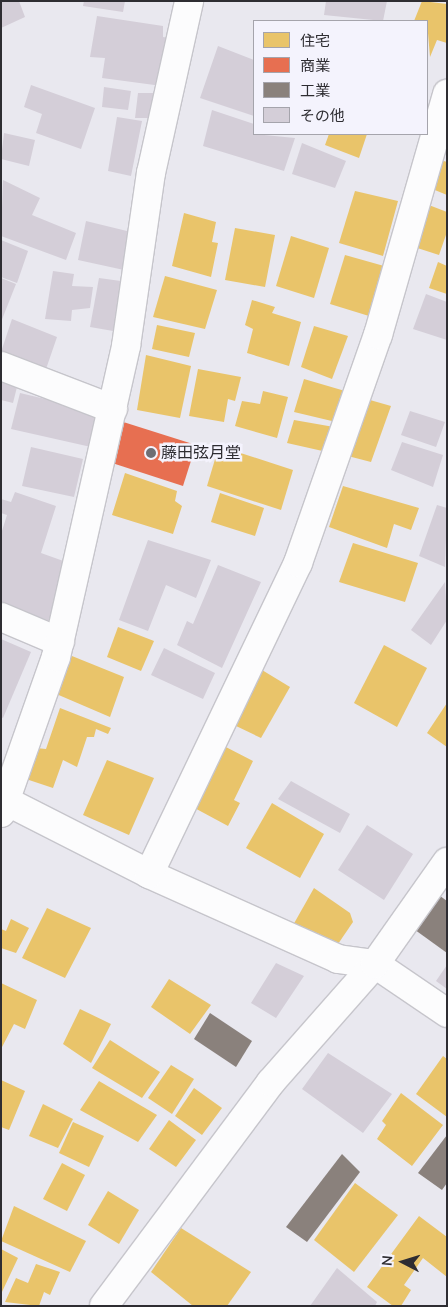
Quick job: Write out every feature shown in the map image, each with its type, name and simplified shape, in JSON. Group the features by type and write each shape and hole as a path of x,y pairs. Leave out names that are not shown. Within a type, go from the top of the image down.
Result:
{"street":[{"path":"190,1 151,173 126,346 60,642 4,807 338,959 375,964 447,1013"},
{"path":"149,874 298,563 378,335 445,105"},
{"path":"1,366 113,409"},
{"path":"1,617 60,642"},
{"path":"104,1306 271,1082 375,964 447,862"}],"building: 住宅":[{"path":"422,1 447,4 447,43 437,40 430,57 428,20 414,20"},
{"path":"329,135 367,135 359,158 325,145"},
{"path":"435,158 447,162 447,195 425,186"},
{"path":"355,191 398,201 383,256 339,243"},
{"path":"421,202 447,212 447,232 439,255 408,245"},
{"path":"184,213 216,222 212,242 218,243 211,277 172,266"},
{"path":"235,228 275,235 265,287 225,280"},
{"path":"291,236 329,248 314,298 276,286"},
{"path":"345,255 384,266 369,316 330,304"},
{"path":"438,262 447,266 447,294 429,288"},
{"path":"165,276 217,290 205,329 153,317"},
{"path":"252,300 275,307 272,313 301,322 289,366 247,353 253,329 245,325"},
{"path":"157,325 195,333 189,357 152,349"},
{"path":"314,326 348,336 332,379 301,367"},
{"path":"146,355 191,366 180,418 137,410"},
{"path":"198,369 241,377 235,401 228,399 224,422 189,416"},
{"path":"304,379 345,391 336,422 294,412"},
{"path":"263,391 288,397 277,438 235,426 242,401 260,404"},
{"path":"363,398 391,406 371,462 344,455"},
{"path":"294,420 334,427 327,452 287,443"},
{"path":"219,446 293,470 281,510 207,486"},
{"path":"125,473 177,491 175,501 182,506 173,534 112,515"},
{"path":"343,486 419,508 411,530 394,524 387,548 329,527"},
{"path":"220,493 264,508 255,536 211,522"},
{"path":"353,543 418,563 405,602 339,582"},
{"path":"118,627 154,641 141,671 107,657"},
{"path":"384,645 427,668 397,727 354,703"},
{"path":"67,654 124,677 110,717 54,693"},
{"path":"262,670 290,687 261,738 234,725"},
{"path":"447,703 447,747 427,733"},
{"path":"60,708 111,728 108,734 96,729 94,737 87,737 77,767 63,760 53,788 26,779 36,748 46,749"},
{"path":"220,744 253,761 234,800 240,803 228,826 189,805"},
{"path":"107,760 154,778 129,835 83,815"},
{"path":"272,803 324,834 300,878 246,848"},
{"path":"314,888 350,913 353,922 338,944 292,927"},
{"path":"47,908 91,928 65,978 22,958"},
{"path":"11,919 29,928 16,953 1,948 1,929 6,931"},
{"path":"169,979 211,1005 190,1034 151,1007"},
{"path":"1,983 37,1000 25,1029 14,1024 1,1049"},
{"path":"80,1009 111,1024 91,1063 63,1044"},
{"path":"110,1040 160,1072 142,1098 92,1068"},
{"path":"443,1056 447,1059 447,1117 416,1094"},
{"path":"171,1065 194,1079 172,1114 148,1098"},
{"path":"1,1080 25,1091 9,1130 1,1127"},
{"path":"99,1081 157,1115 138,1142 80,1110"},
{"path":"194,1088 222,1108 202,1135 175,1116"},
{"path":"401,1093 443,1125 412,1166 377,1139 386,1125 382,1121"},
{"path":"43,1104 73,1119 58,1148 29,1136"},
{"path":"169,1120 196,1140 176,1167 149,1149"},
{"path":"73,1122 104,1136 89,1167 59,1153"},
{"path":"62,1163 85,1175 67,1211 43,1199"},
{"path":"355,1183 398,1215 354,1272 314,1240"},
{"path":"108,1191 139,1210 119,1244 88,1225"},
{"path":"14,1206 86,1241 70,1272 1,1241"},
{"path":"419,1216 447,1237 447,1277 423,1258 404,1285 411,1290 401,1306 393,1306 367,1287"},
{"path":"181,1228 251,1272 227,1306 193,1306 151,1272"},
{"path":"1,1249 18,1258 1,1294"},
{"path":"36,1264 60,1272 50,1295 44,1292 39,1306 5,1302 16,1278 28,1283"}],"building: 商業":[{"name":"藤田弦月堂","path":"117,420 196,445 183,486 106,461"}],"building: 工業":[{"path":"436,893 447,901 447,953 411,927"},
{"path":"210,1013 252,1041 236,1067 194,1039"},
{"path":"447,1135 447,1183 442,1190 418,1173"},
{"path":"342,1154 360,1172 307,1242 286,1227"}],"building: その他":[{"path":"1,1 19,1 25,17 1,28"},
{"path":"84,1 125,1 123,12 83,6"},
{"path":"326,1 387,1 383,20 324,15"},
{"path":"97,16 163,26 163,37 169,38 162,86 102,78 105,58 90,57"},
{"path":"218,46 253,60 253,116 200,98"},
{"path":"31,85 95,108 81,149 36,133 42,114 24,107"},
{"path":"104,87 131,91 128,110 102,107"},
{"path":"138,93 155,93 152,118 135,118"},
{"path":"212,110 253,124 253,135 295,138 284,171 203,146"},
{"path":"117,117 142,121 131,176 108,171"},
{"path":"4,133 35,140 29,166 1,159"},
{"path":"302,143 346,161 335,188 292,174"},
{"path":"3,180 40,198 32,215 76,233 66,260 1,236"},
{"path":"86,221 131,232 124,270 78,260"},
{"path":"1,240 28,251 17,283 1,277"},
{"path":"53,271 74,274 72,286 93,287 90,308 72,310 71,321 45,319"},
{"path":"1,278 16,284 1,322"},
{"path":"99,278 128,282 119,332 90,327"},
{"path":"426,294 447,302 447,340 413,329"},
{"path":"12,319 57,337 46,369 1,352"},
{"path":"1,375 19,379 13,403 1,400"},
{"path":"20,393 100,412 91,447 11,429"},
{"path":"410,411 445,422 436,447 401,435"},
{"path":"402,442 443,455 433,487 391,470"},
{"path":"31,447 83,459 74,497 22,486"},
{"path":"15,492 56,506 41,553 69,563 50,621 1,605 1,534 7,515 1,513 1,499 11,502"},
{"path":"437,505 447,508 445,567 419,556"},
{"path":"148,540 211,560 196,598 166,585 148,631 119,620"},
{"path":"218,565 261,582 222,668 177,645 187,621 193,624"},
{"path":"445,582 447,620 431,645 411,630"},
{"path":"1,639 31,652 3,718 1,717"},
{"path":"164,648 215,673 203,699 151,675"},
{"path":"291,781 350,814 340,833 278,799"},
{"path":"367,825 413,854 384,900 338,870"},
{"path":"276,963 304,976 276,1018 251,1003"},
{"path":"447,965 447,989 436,981"},
{"path":"328,1053 392,1094 363,1133 302,1089"},
{"path":"337,1268 377,1302 375,1306 310,1306"}],"place":[{"name":"藤田弦月堂","path":"151,453"}]}
